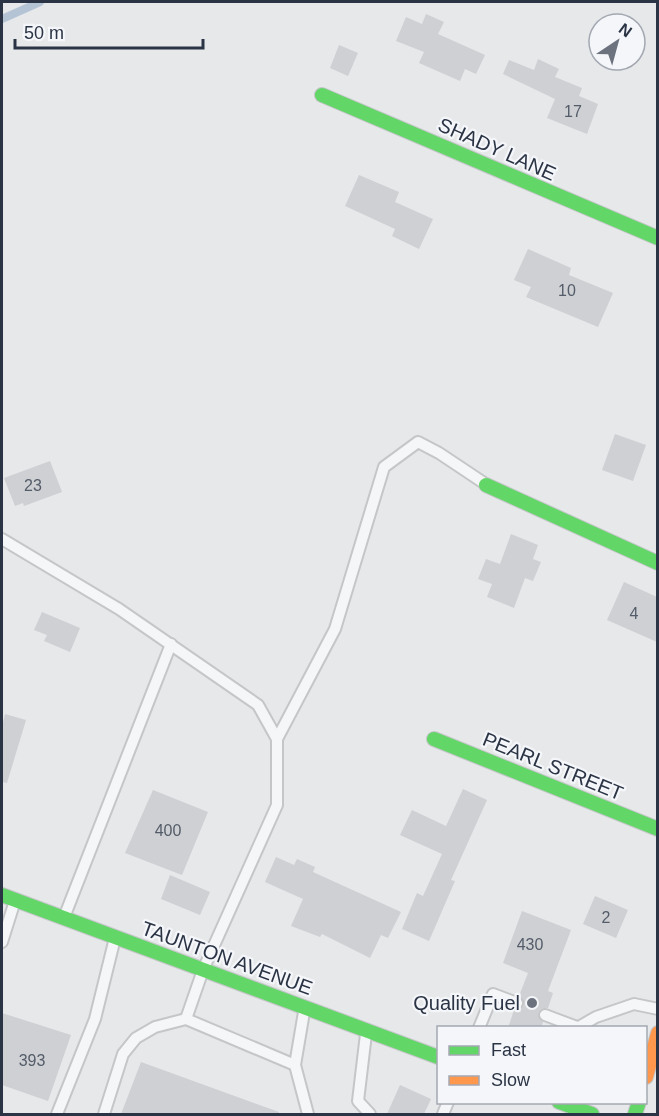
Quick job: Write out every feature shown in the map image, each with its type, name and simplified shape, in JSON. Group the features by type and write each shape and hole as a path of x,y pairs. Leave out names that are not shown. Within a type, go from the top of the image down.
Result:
{"main road":[{"name":"SHADY LANE","path":"322,94 657,238"},
{"path":"486,485 657,563"},
{"name":"PEARL STREET","path":"434,739 657,829"},
{"name":"TAUNTON AVENUE","path":"2,896 437,1058"},
{"path":"647,1070 657,1033"},
{"path":"565,1104 592,1114"}],"lane":[{"path":"186,1019 203,970 277,805 277,739 335,629 384,467 418,442 439,453 486,485"},
{"path":"2,538 119,609 258,705 277,739"},
{"path":"63,918 171,645"},
{"path":"2,942 15,901"},
{"path":"57,1114 95,1019 115,937"},
{"path":"480,1026 493,994 516,1003"},
{"path":"579,1026 596,1017 634,1004 657,1009"},
{"path":"304,1008 295,1065 308,1114"},
{"path":"545,1014 575,1026"},
{"path":"104,1114 123,1054 128,1047 147,1030 186,1019 295,1065"},
{"path":"367,1031 358,1101 370,1114"}],"building":[{"path":"426,14 444,22 438,34 485,55 476,74 465,69 460,81 419,63 424,52 396,41 406,17 422,24"},
{"path":"339,45 358,53 348,76 330,68"},
{"path":"538,59 559,69 555,77 582,88 579,96 598,104 587,134 547,118 555,99 503,74 509,60 534,70"},
{"path":"359,175 399,192 395,202 433,219 419,249 392,236 395,229 345,206"},
{"path":"528,249 571,268 569,275 613,293 598,327 526,297 531,287 514,280"},
{"path":"615,434 646,445 633,481 602,470"},
{"path":"50,461 62,492 24,506 23,503 15,506 4,478"},
{"path":"511,534 538,545 533,559 541,562 533,581 525,578 514,608 487,597 492,584 478,579 486,559 500,564"},
{"path":"624,582 657,597 657,642 607,620"},
{"path":"42,612 80,628 70,652 44,641 47,635 34,630"},
{"path":"5,714 26,720 7,783 2,782 2,726"},
{"path":"463,789 487,800 451,880 455,881 429,941 402,929 417,893 423,896 442,854 400,835 412,810 446,826"},
{"path":"153,790 208,812 182,875 125,853"},
{"path":"276,857 294,865 297,859 315,867 313,872 401,912 388,938 381,935 370,958 322,934 320,937 291,926 303,899 265,882"},
{"path":"170,875 210,892 200,915 161,899"},
{"path":"595,896 628,910 616,938 583,924"},
{"path":"522,911 571,930 548,991 553,993 548,1008 541,1009 538,1013 543,1022 542,1026 509,1026 514,1010 521,1009 524,1005 519,996 528,973 503,963"},
{"path":"2,1013 71,1035 48,1101 2,1085"},
{"path":"141,1062 279,1112 279,1114 121,1114"},
{"path":"400,1085 431,1099 424,1114 387,1114"}],"waterway":[{"path":"2,19 40,2"}],"traffic: fast":[{"path":"322,95 658,238"},
{"path":"486,485 658,563"},
{"path":"434,739 658,829"},
{"path":"2,895 437,1057"},
{"path":"564,1104 592,1114"},
{"path":"635,1114 638,1104"}],"traffic: slow":[{"path":"647,1073 658,1033"}],"place":[{"name":"Quality Fuel","path":"532,1003"}]}
